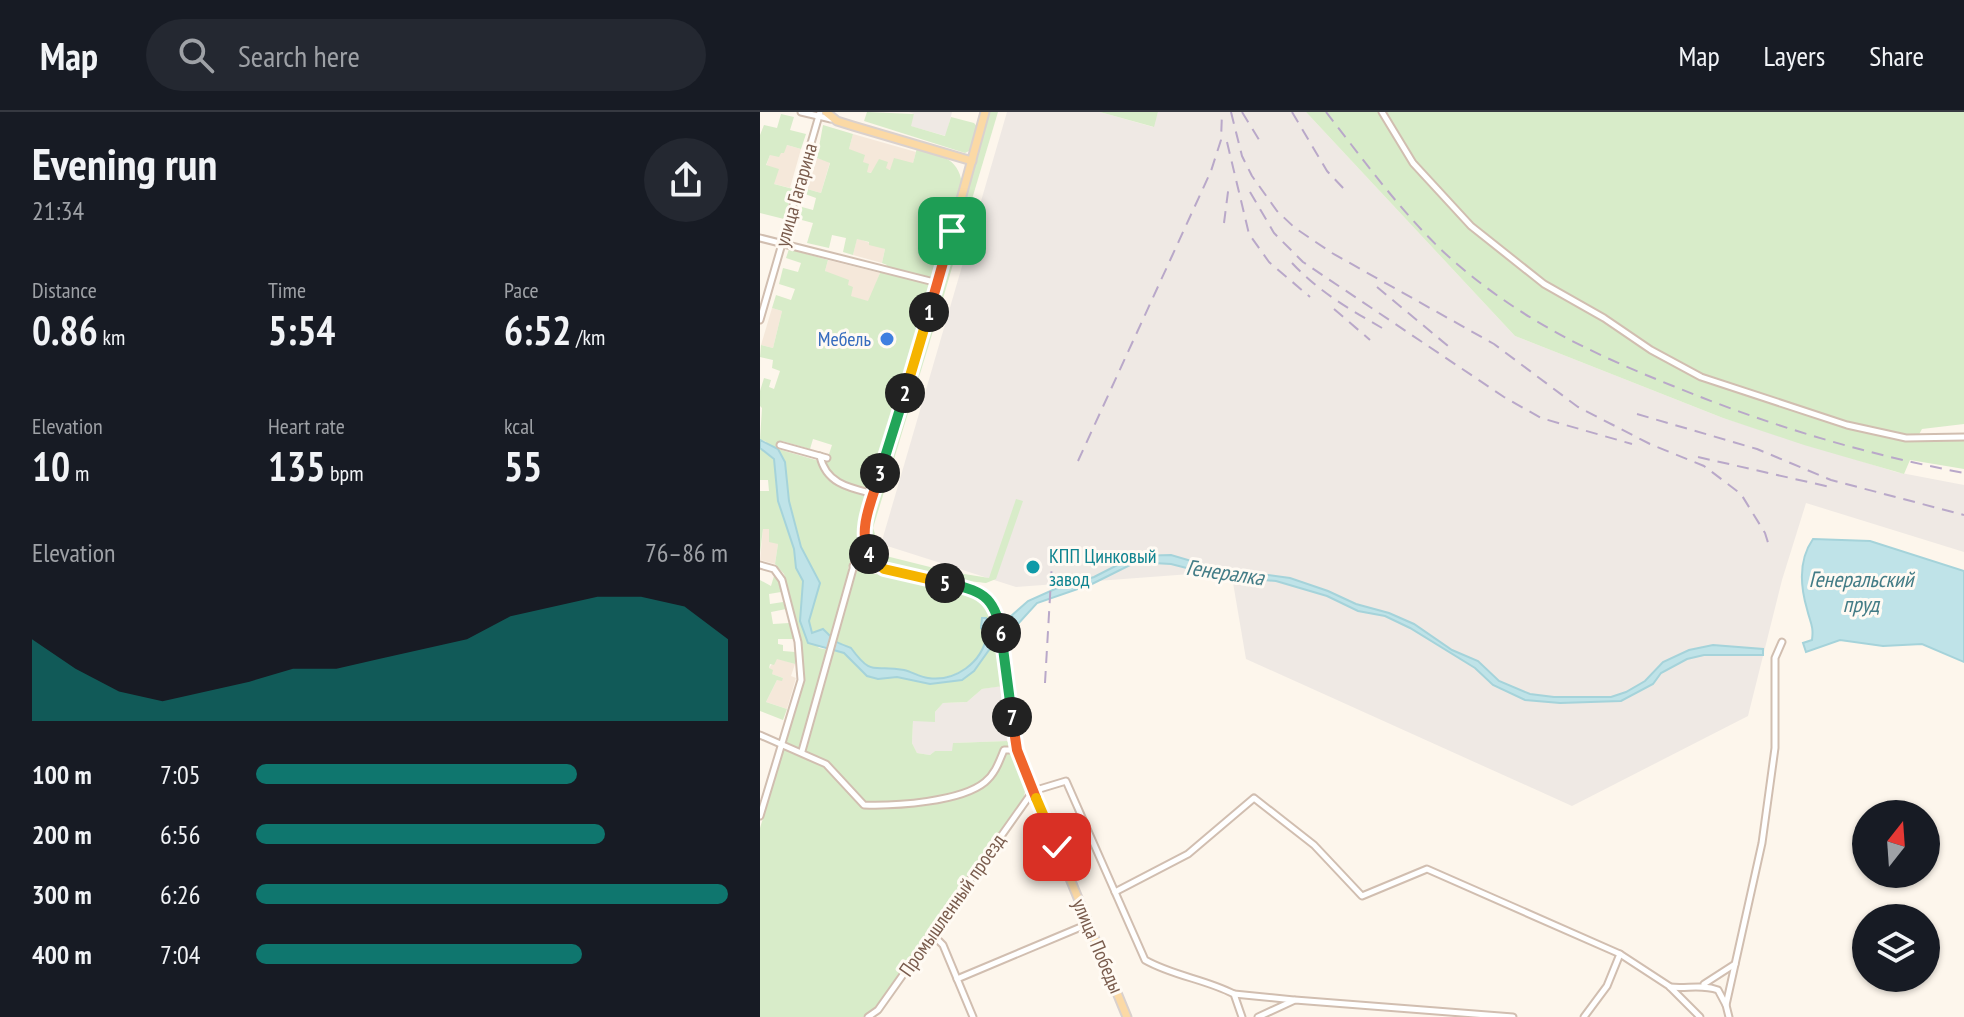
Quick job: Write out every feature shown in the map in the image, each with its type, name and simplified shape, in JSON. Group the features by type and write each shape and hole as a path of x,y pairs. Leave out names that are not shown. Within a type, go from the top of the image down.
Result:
{"main road":[{"path":"884,569 871,559 865,546 864,527 938,283 985,112"},
{"path":"822,113 837,121 972,161"},
{"name":"улица Победы","path":"884,569 977,590 989,601 999,620 1017,750 1127,1017"}],"street":[{"path":"801,112 822,113"},
{"path":"1382,112 1413,163 1471,226 1544,284 1604,318 1651,350 1701,377 1847,425 1906,438 1964,437"},
{"name":"улица Гагарина","path":"760,320 822,113"},
{"path":"760,238 938,283"},
{"path":"780,445 827,458"},
{"path":"820,456 831,477 840,484 874,494"},
{"path":"802,751 864,527"},
{"path":"760,565 774,569 782,580 798,642 801,680 760,816"},
{"path":"853,566 884,569"},
{"path":"1726,1005 1770,794 1775,748 1775,658 1782,642"},
{"path":"760,735 826,764 864,805 958,795 984,783 997,768 1004,750 1017,750"},
{"path":"1033,791 1066,781 1145,960 1165,972 1214,983 1234,994 1513,1017"},
{"name":"Промышленный проезд","path":"868,1017 878,1010 1033,791"},
{"path":"1115,892 1188,854 1254,798 1314,845 1362,896 1427,869 1620,954 1669,986 1700,1017"},
{"path":"957,979 1088,924"},
{"path":"931,933 943,945 973,1017"},
{"path":"1584,1017 1607,986 1620,954"},
{"path":"1669,986 1683,988 1703,985 1735,964"},
{"path":"1703,985 1718,990 1729,1017"},
{"path":"1234,994 1242,1017"},
{"path":"1258,1017 1295,1000"}],"shaded area":[{"path":"909,112 952,112 946,136 910,126 914,114"},
{"path":"1007,112 1100,112 1153,127 1158,112 1306,112 1515,336 1723,418 1896,472 1964,485 1964,552 1806,503 1782,580 1748,716 1572,806 1246,659 1231,571 1016,587 881,544"},
{"path":"853,134 916,152 913,163 891,170 877,167 872,173 867,172 849,149"},
{"path":"787,145 801,149 790,188 774,184 766,166 770,155 781,152"},
{"path":"817,158 830,162 821,193 807,189"},
{"path":"857,238 885,249 882,263 853,255"},
{"path":"828,260 880,273 869,302 850,296 848,285 825,271"},
{"path":"772,308 782,311 773,348 761,345"},
{"path":"763,528 770,529 778,544 775,564 760,560"},
{"path":"777,658 795,664 791,676 796,678 787,709 766,702 777,680 783,678 772,674 769,668"},
{"path":"1000,686 1007,741 953,743 953,751 935,751 930,755 917,753 912,743 913,721 935,712 943,703 967,702 982,689"}],"green space":[{"path":"867,112 914,114 911,126 945,136 951,117 974,123 978,128 971,150 965,153 864,121"},
{"path":"987,112 998,112 961,236 955,235"},
{"path":"1100,112 1158,112 1154,127"},
{"path":"1306,112 1964,112 1964,424 1922,429 1916,440 1964,439 1964,469 1910,460 1904,474 1804,445 1723,418 1515,336"},
{"path":"781,114 794,117 790,130 806,134 801,149 787,145 779,157 770,155 766,165 779,169 774,184 793,189 784,219 760,213 760,135 764,125 777,128"},
{"path":"823,125 853,134 849,149 865,155 863,162 869,164 867,172 871,173 879,159 888,162 886,168 890,170 894,158 913,163 917,148 946,158 960,174 962,183 941,259 936,259 935,264 939,266 935,282 848,569 960,589 985,603 996,630 988,632 988,627 977,658 951,676 929,678 905,670 870,667 851,648 835,643 828,634 812,633 809,622 820,583 801,547 789,501 785,462 765,441 760,440 760,391 764,378 771,380 769,387 774,389 780,371 772,368 773,360 760,357 761,345 773,348 782,311 772,308 776,295 791,300 795,289 779,284 783,268 798,272 801,263 786,258 789,249 828,260 825,271 849,280 848,285 853,287 851,296 868,301 880,273 887,265 882,263 885,249 869,245 869,242 857,239 853,255 843,252 846,238 832,235 829,248 807,243 813,223 798,219 802,207 813,210 816,198 805,194 807,189 821,193 830,163 817,158","holes":["813,439 832,445 826,463 778,449 782,441 810,449"]},
{"path":"950,260 954,261 873,528 882,555 989,578 1016,499 1023,501 996,579 986,583 903,570 875,555 868,538 870,519"},
{"path":"760,448 774,459 778,501 794,549 796,568 803,581 800,621 819,648 844,653 858,668 878,679 897,677 930,684 962,680 998,640 1003,686 982,689 967,702 943,703 935,712 935,722 913,721 912,743 917,753 930,755 935,751 952,751 953,743 1007,741 1024,775 1024,797 876,1009 863,1017 760,1017 760,828 804,681 801,641 784,574 775,564 778,544 769,542 769,529 763,529 760,553 760,491 769,491 768,480 760,480"},
{"path":"774,576 779,581 781,592 769,594 770,604 783,602 786,609 771,612 773,624 789,623 794,639 778,639 778,644 783,645 783,651 795,652 795,664 777,659 769,668 773,670 772,674 783,678 782,681 777,680 766,702 787,709 783,720 760,711 760,580 771,586"}],"water":[{"name":"Генералка","path":"760,440 778,449 785,462 789,501 801,547 820,583 809,621 812,633 823,629 836,641 851,648 869,667 904,670 928,678 957,674 973,662 984,645 987,635 981,628 982,618 986,618 988,632 992,633 1028,601 1055,589 1094,577 1135,556 1171,555 1215,568 1290,578 1356,604 1389,613 1414,624 1452,650 1478,661 1499,681 1530,694 1611,697 1645,681 1663,662 1689,650 1713,645 1763,649 1763,655 1704,655 1687,659 1661,673 1653,684 1621,701 1560,703 1525,700 1493,685 1475,668 1385,616 1358,611 1327,596 1276,581 1218,576 1171,564 1136,562 1092,584 1037,603 1017,625 994,643 974,671 962,680 930,684 897,677 878,679 867,676 844,653 808,643 800,621 803,581 796,568 794,549 778,501 774,459 760,448"},
{"name":"Генеральский пруд","path":"1813,539 1870,541 1964,571 1964,662 1922,644 1883,646 1840,640 1806,652 1803,643 1812,640 1812,631 1802,572 1805,555"}],"railway":[{"path":"1231,112 1242,156 1252,176 1277,211 1295,228 1332,253 1494,344 1578,407 1650,444 1704,466 1741,494 1765,533 1770,549"},
{"path":"1242,112 1261,143"},
{"path":"1292,112 1327,171 1345,190"},
{"path":"1326,112 1388,191 1439,248 1482,285 1560,334 1643,374 1745,414 1889,457 1964,473"},
{"path":"1078,461 1211,171 1221,140 1222,113"},
{"path":"1227,142 1249,234 1269,262 1310,297"},
{"path":"1224,223 1229,184"},
{"path":"1250,192 1274,233 1303,262 1504,397 1541,418 1632,444"},
{"path":"1292,263 1323,291 1382,328"},
{"path":"1377,287 1448,346"},
{"path":"1334,309 1370,340"},
{"path":"1637,414 1757,449 1831,480 1964,515"},
{"path":"1698,457 1830,487"},
{"path":"1045,683 1052,562"}],"place":[{"name":"Мебель","path":"887,339"},
{"name":"КПП Цинковый завод","path":"1033,567"}],"route":[{"path":"952,231 864,527 865,546 871,559 884,569 977,590 989,601 999,620 1017,750 1057,847"}]}
